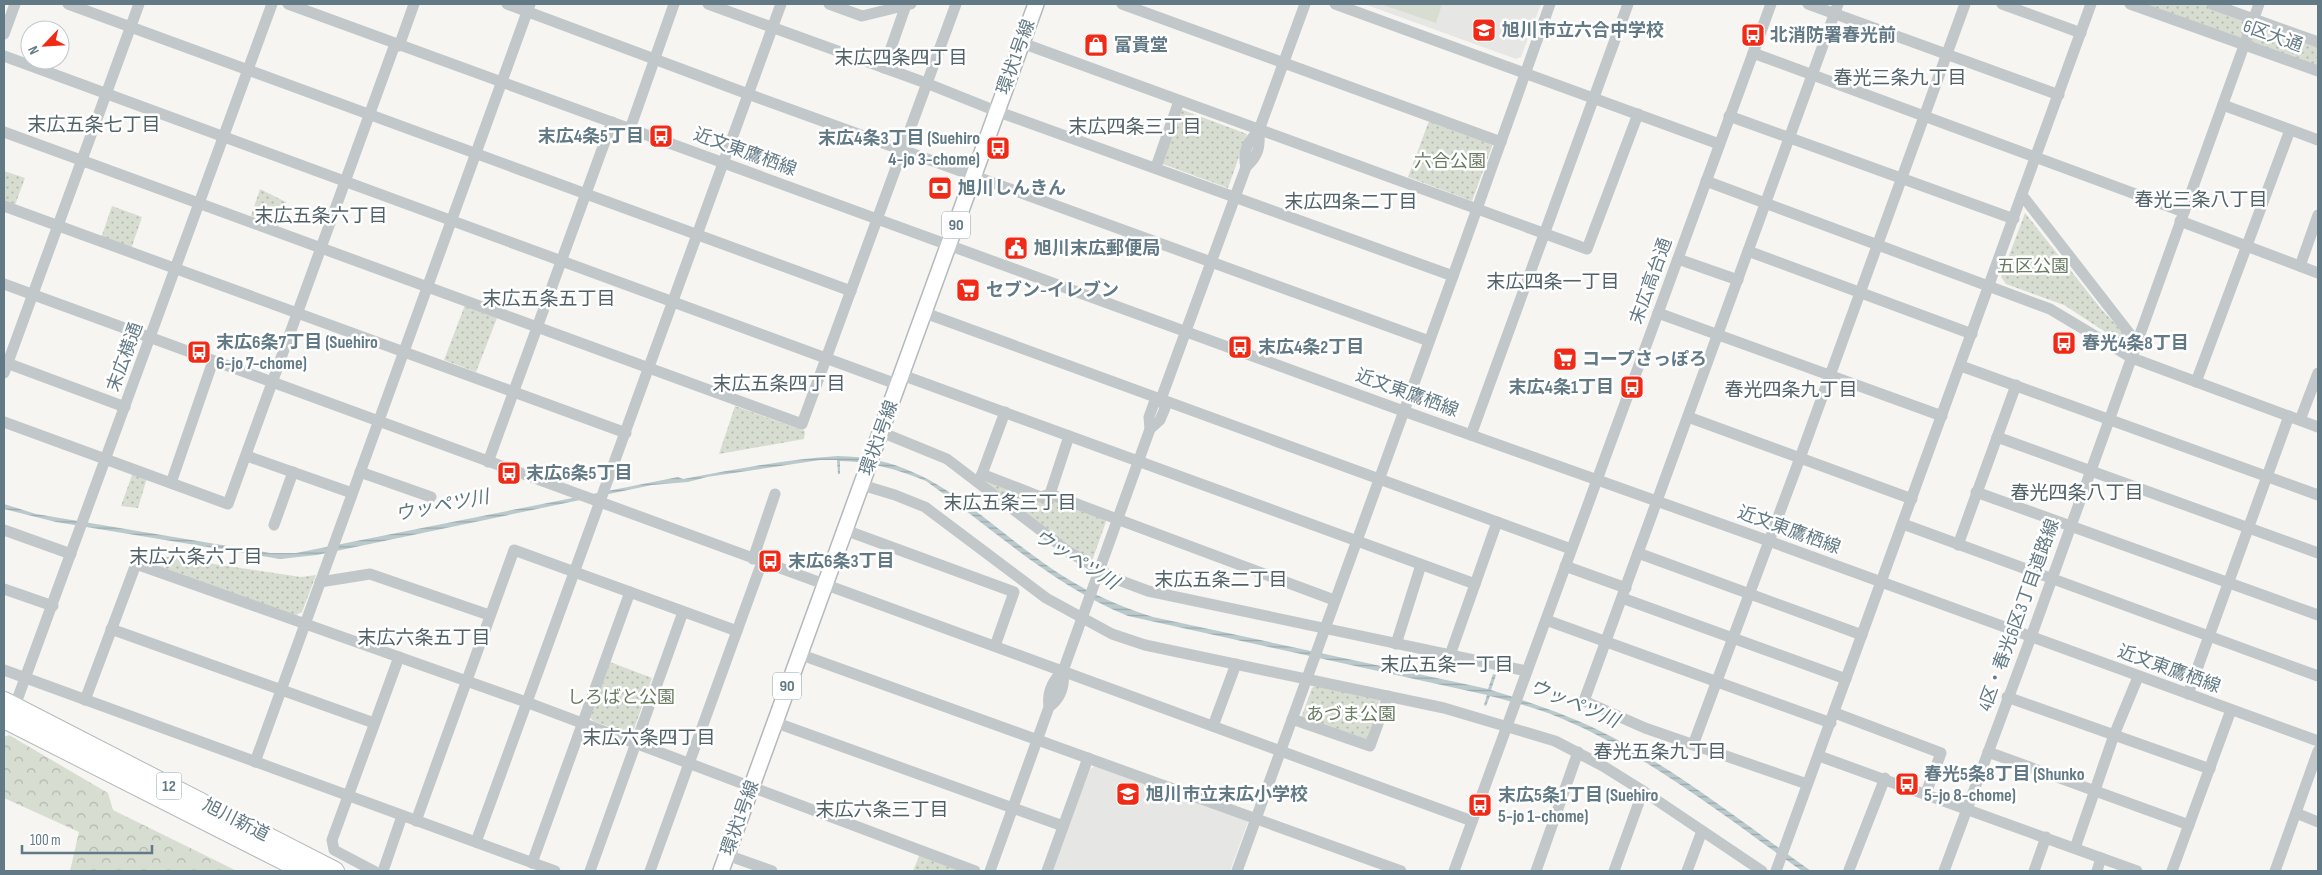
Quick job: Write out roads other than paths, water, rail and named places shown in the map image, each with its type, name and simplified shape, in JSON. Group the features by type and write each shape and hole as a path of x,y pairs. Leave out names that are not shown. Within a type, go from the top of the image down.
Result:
{"highway":[{"name":"旭川新道","path":"7,714 309,868 334,871"}],"main road":[{"name":"環状1号線","path":"721,871 1036,4"}],"street":[{"path":"4,34 15,4"},
{"path":"68,4 851,291"},
{"path":"125,407 5,366 140,4"},
{"name":"末広横通","path":"7,714 27,679 272,4"},
{"name":"近文東鷹栖線","path":"288,4 949,246 2318,741"},
{"path":"4,422 228,504 370,114 414,4"},
{"path":"507,4 529,8 748,94 974,174 1429,341"},
{"path":"630,129 674,4"},
{"path":"708,4 926,83 996,111 1156,167 1453,276"},
{"path":"476,842 781,4"},
{"path":"828,4 862,16 908,5"},
{"path":"4,132 83,159 200,204 802,424 956,4"},
{"path":"1122,4 1501,142"},
{"path":"990,871 1049,707 1047,697 1055,678 1063,671 1097,573 1139,462 1150,429 1149,417 1154,403 1161,399 1246,167 1255,159 1260,148 1259,130 1305,4"},
{"path":"1335,4 1719,144"},
{"path":"1237,871 1550,4"},
{"path":"1471,435 1628,4"},
{"name":"末広高台通","path":"1509,720 1771,4"},
{"path":"1808,4 1837,8 1946,54 2059,94"},
{"path":"1693,744 1800,458 1922,117 1965,4"},
{"path":"2002,4 2081,32"},
{"path":"1776,871 2091,4"},
{"name":"6区大通","path":"2130,4 2318,71"},
{"name":"6区大通","path":"2212,4 2318,42"},
{"name":"4区・春光6区3丁目道路線","path":"1944,871 2007,697 2031,637 2259,4"},
{"path":"884,68 908,5"},
{"path":"255,762 529,8"},
{"path":"1807,784 1645,728 1584,700 1837,8"},
{"path":"1022,43 1587,249 1638,114"},
{"path":"1753,53 2036,158 2318,273"},
{"path":"4,56 826,357 1005,412 1475,584"},
{"path":"1156,167 1179,101"},
{"path":"2223,105 2318,140"},
{"path":"1729,116 2014,219"},
{"path":"488,462 612,122"},
{"path":"2196,382 2290,130"},
{"path":"1706,181 1990,285 2050,309 2132,358 2318,427"},
{"path":"2022,195 2137,343"},
{"path":"4,206 626,433"},
{"path":"2300,266 2318,215"},
{"path":"1748,251 1972,334"},
{"path":"1678,259 1738,280"},
{"path":"4,284 1472,821"},
{"path":"925,313 1571,549"},
{"path":"1658,314 1942,416"},
{"path":"171,483 213,361"},
{"path":"1961,366 2318,495"},
{"path":"2188,694 2267,476 2318,373"},
{"path":"1958,545 2016,386"},
{"path":"980,478 1005,412"},
{"path":"1688,417 1912,499"},
{"path":"1050,494 1070,436"},
{"path":"1997,437 2318,554"},
{"path":"879,439 947,460 980,478 1041,498 1050,494 1334,600"},
{"path":"247,456 352,494"},
{"path":"274,525 293,472"},
{"path":"360,472 431,497"},
{"path":"980,478 1097,573 1148,591 1323,633 1396,644 1527,671"},
{"path":"863,481 925,507 1019,579 1083,615 1112,634 1145,645 1236,664 1308,674 1388,696 1509,720 1578,752 1643,791 1762,871"},
{"path":"1976,492 2318,615"},
{"path":"650,871 737,631 775,494"},
{"path":"1450,655 1497,522"},
{"path":"1903,524 2318,676"},
{"path":"4,530 72,554"},
{"path":"845,530 1014,592"},
{"path":"416,821 514,550 737,631"},
{"path":"1638,553 1748,595 1862,635"},
{"path":"85,700 136,564 526,702 975,871"},
{"path":"1396,644 1421,565"},
{"path":"1565,566 1732,639 1846,680"},
{"path":"320,582 370,574 489,615"},
{"path":"995,646 1019,579"},
{"path":"4,589 52,606"},
{"path":"528,865 630,592"},
{"path":"590,871 683,612"},
{"path":"1546,620 1716,682 1941,753 1926,794"},
{"path":"111,629 374,723"},
{"path":"800,654 1401,871"},
{"path":"374,871 334,850 332,840 399,657"},
{"path":"1213,726 1236,664"},
{"path":"4,670 476,842 528,865 555,871"},
{"path":"2075,848 2114,735 2138,677"},
{"path":"1292,719 1370,746 1388,696"},
{"path":"2007,697 2210,768"},
{"path":"2172,871 2231,710"},
{"path":"1454,871 1509,720"},
{"path":"774,722 1063,826"},
{"path":"2276,871 2318,751"},
{"path":"1536,871 1578,752"},
{"path":"1988,752 2189,825"},
{"path":"1819,756 1885,778 2137,871"},
{"path":"1047,871 1088,758"},
{"path":"1849,870 1885,778"},
{"path":"1614,871 1643,791"},
{"path":"2296,813 2318,822"},
{"path":"382,871 402,816"},
{"path":"1687,871 1702,831"},
{"path":"2034,871 2046,837"},
{"path":"726,855 772,871"},
{"path":"2097,871 2101,858"}],"place":[{"name":"旭川市立六合中学校","path":"1484,30"},
{"name":"北消防署春光前","path":"1753,35"},
{"name":"富貴堂","path":"1096,45"},
{"name":"末広4条5丁目","path":"661,136"},
{"name":"末広4条3丁目 (Suehiro 4-jo 3-chome)","path":"998,148"},
{"name":"旭川しんきん","path":"940,188"},
{"name":"旭川末広郵便局","path":"1016,248"},
{"name":"セブン-イレブン","path":"968,290"},
{"name":"春光4条8丁目","path":"2064,343"},
{"name":"末広4条2丁目","path":"1240,347"},
{"name":"末広6条7丁目 (Suehiro 6-jo 7-chome)","path":"199,352"},
{"name":"コープさっぽろ","path":"1565,359"},
{"name":"末広4条1丁目","path":"1632,387"},
{"name":"末広6条5丁目","path":"509,473"},
{"name":"末広6条3丁目","path":"770,561"},
{"name":"春光5条8丁目 (Shunko 5-jo 8-chome)","path":"1907,784"},
{"name":"旭川市立末広小学校","path":"1128,794"},
{"name":"末広5条1丁目 (Suehiro 5-jo 1-chome)","path":"1480,805"}],"district":[{"name":"末広四条四丁目","path":"901,58"},
{"name":"春光三条九丁目","path":"1900,78"},
{"name":"末広五条七丁目","path":"94,125"},
{"name":"末広四条三丁目","path":"1135,127"},
{"name":"春光三条八丁目","path":"2201,200"},
{"name":"末広四条二丁目","path":"1351,202"},
{"name":"末広五条六丁目","path":"321,216"},
{"name":"末広四条一丁目","path":"1553,282"},
{"name":"末広五条五丁目","path":"549,299"},
{"name":"末広五条四丁目","path":"779,384"},
{"name":"春光四条九丁目","path":"1791,390"},
{"name":"春光四条八丁目","path":"2077,493"},
{"name":"末広五条三丁目","path":"1010,503"},
{"name":"末広六条六丁目","path":"196,557"},
{"name":"末広五条二丁目","path":"1221,580"},
{"name":"末広六条五丁目","path":"424,638"},
{"name":"末広五条一丁目","path":"1447,665"},
{"name":"末広六条四丁目","path":"649,738"},
{"name":"春光五条九丁目","path":"1660,752"},
{"name":"末広六条三丁目","path":"882,810"}],"park label":[{"name":"六合公園","path":"1450,161"},
{"name":"五区公園","path":"2033,266"},
{"name":"しろばと公園","path":"621,697"},
{"name":"あづま公園","path":"1351,714"}],"water label":[{"name":"ウッペツ川","path":"442,506"},
{"name":"ウッペツ川","path":"1076,560"},
{"name":"ウッペツ川","path":"1574,704"}]}
